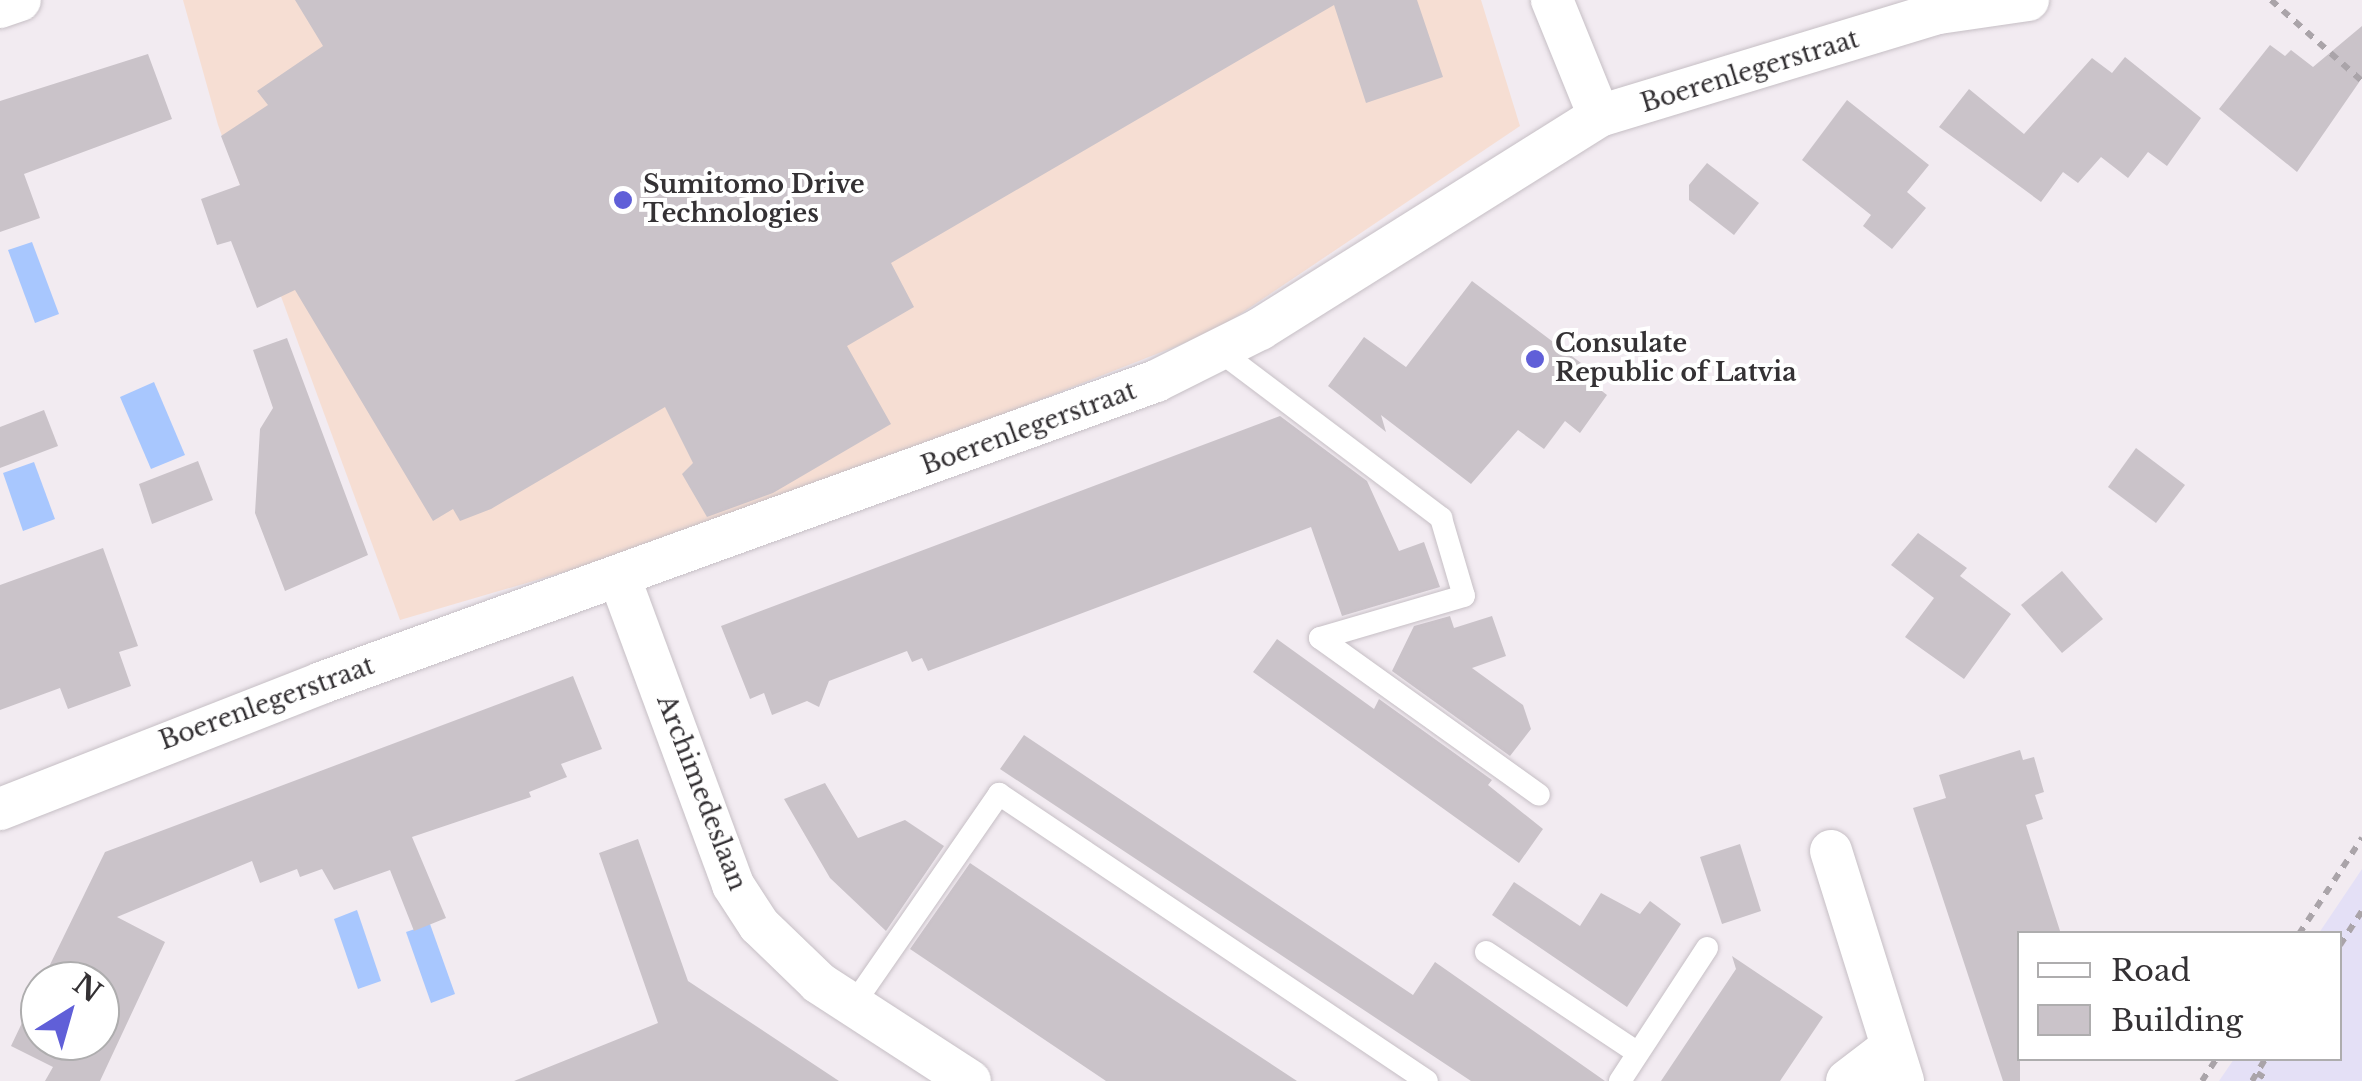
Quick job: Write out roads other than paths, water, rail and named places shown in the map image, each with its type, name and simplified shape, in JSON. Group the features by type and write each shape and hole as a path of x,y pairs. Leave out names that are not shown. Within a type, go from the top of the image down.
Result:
{"street":[{"path":"0,7 20,0"},
{"path":"1552,0 1598,116"},
{"name":"Boerenlegerstraat","path":"0,810 321,683 1050,423 1221,352 1598,116 1940,13 2028,0"},
{"name":"Archimedeslaan","path":"620,579 733,885 759,926 819,983 970,1081"},
{"path":"1831,851 1897,1065 1846,1081"}],"lane":[{"path":"1221,352 1442,518 1464,596 1320,638 1539,794"},
{"path":"853,1004 998,794 1427,1081"},
{"path":"1620,1081 1706,948"},
{"path":"1486,952 1638,1053"}],"water":[{"path":"32,242 59,314 35,323 8,250"},
{"path":"154,382 185,455 151,469 120,397"},
{"path":"34,462 55,519 23,531 3,473"},
{"path":"357,910 381,981 358,989 334,919"},
{"path":"430,924 455,994 431,1003 406,932"}],"place":[{"name":"Sumitomo Drive Technologies","path":"623,200"},
{"name":"Consulate Republic of Latvia","path":"1535,359"}]}
